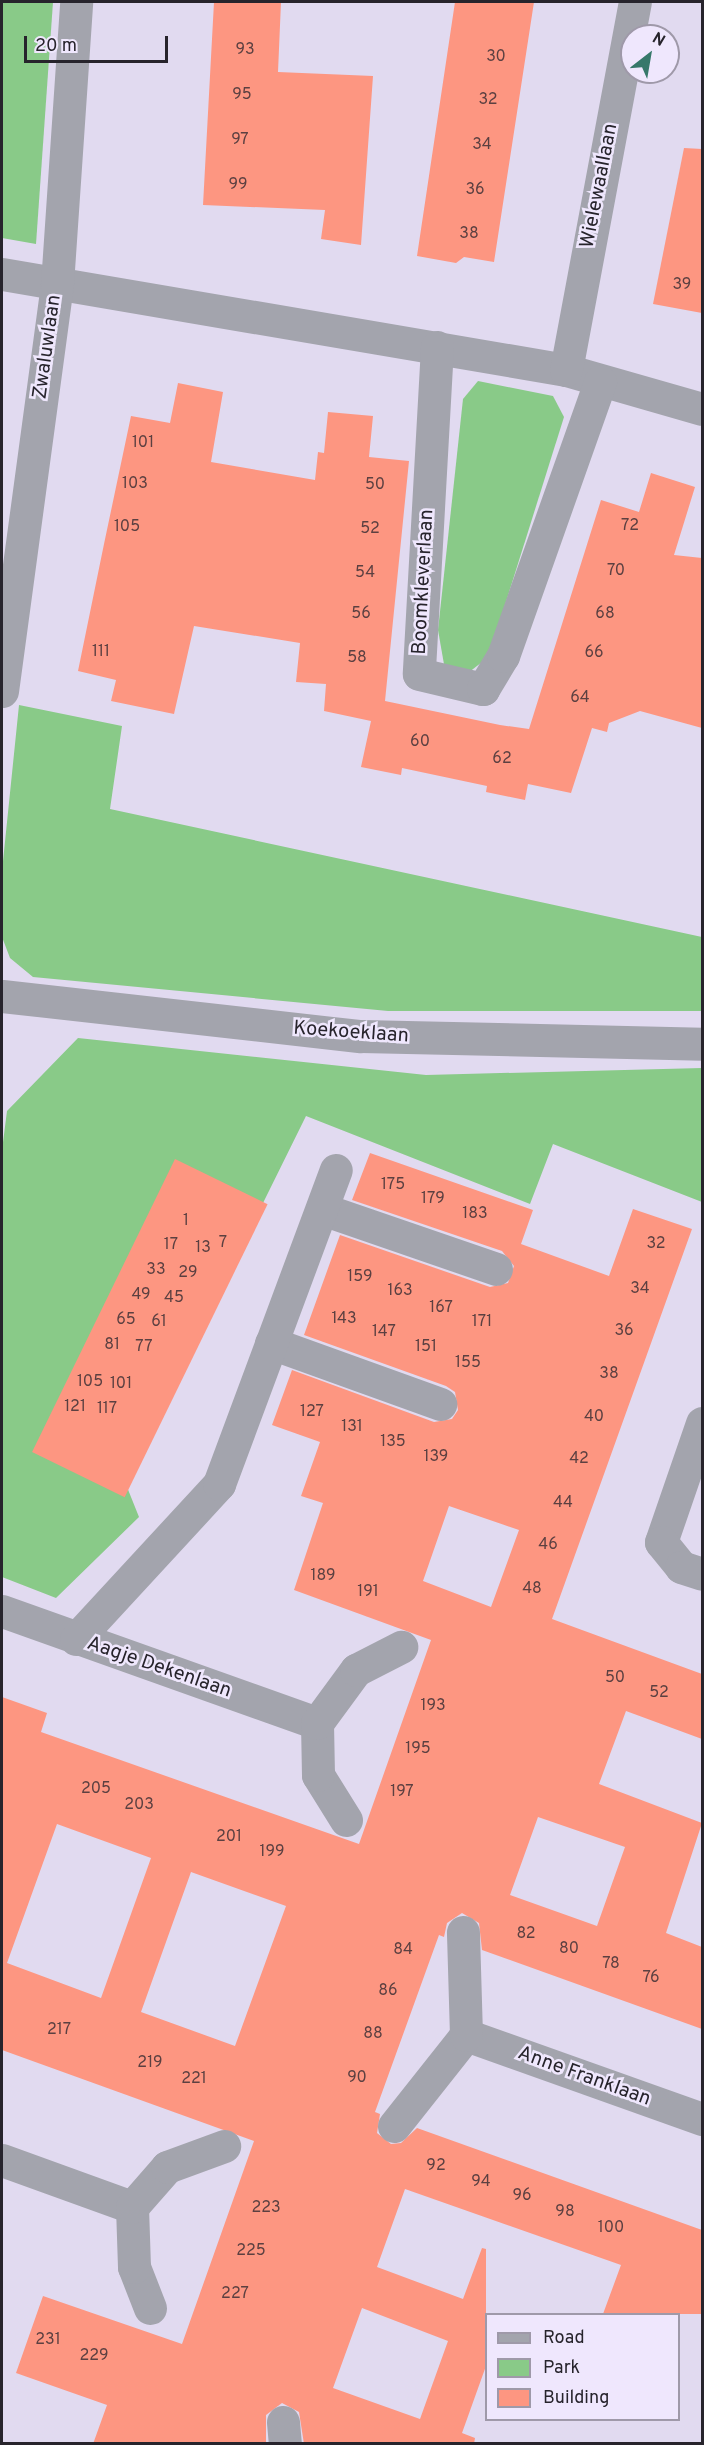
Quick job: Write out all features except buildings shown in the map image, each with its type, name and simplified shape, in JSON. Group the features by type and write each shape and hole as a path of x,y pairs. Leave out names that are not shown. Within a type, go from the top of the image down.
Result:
{"street":[{"name":"Zwaluwlaan","path":"2,691 57,284 76,2"},
{"name":"Wielewaallaan","path":"566,370 635,2"},
{"path":"2,274 566,370 600,382 702,409"},
{"name":"Boomkleverlaan","path":"437,347 419,674 483,689 503,656 600,382"},
{"name":"Koekoeklaan","path":"2,996 361,1036 702,1044"},
{"path":"76,1639 219,1484 336,1170"},
{"path":"322,1209 496,1269"},
{"path":"271,1343 440,1404"},
{"path":"702,1423 661,1542 681,1567 702,1574"},
{"name":"Aagje Dekenlaan","path":"2,1611 317,1723"},
{"path":"346,1820 318,1775 317,1723 356,1670 401,1647"},
{"path":"394,2126 466,2035 463,1932"},
{"name":"Anne Franklaan","path":"466,2035 702,2119"},
{"path":"150,2308 134,2266 132,2207 167,2168 224,2146"},
{"path":"2,2160 132,2207"}],"green space":[{"path":"2,2 53,2 36,244 2,238"},
{"path":"478,381 553,396 564,417 495,637 486,659 464,676 445,670 438,630 463,399"},
{"path":"19,705 122,726 110,809 702,937 702,1011 388,1011 33,977 10,958 2,937 2,871"},
{"path":"78,1038 426,1075 702,1068 702,1202 553,1144 530,1204 306,1116 125,1482 139,1517 56,1598 2,1577 2,1150 7,1111"}]}
